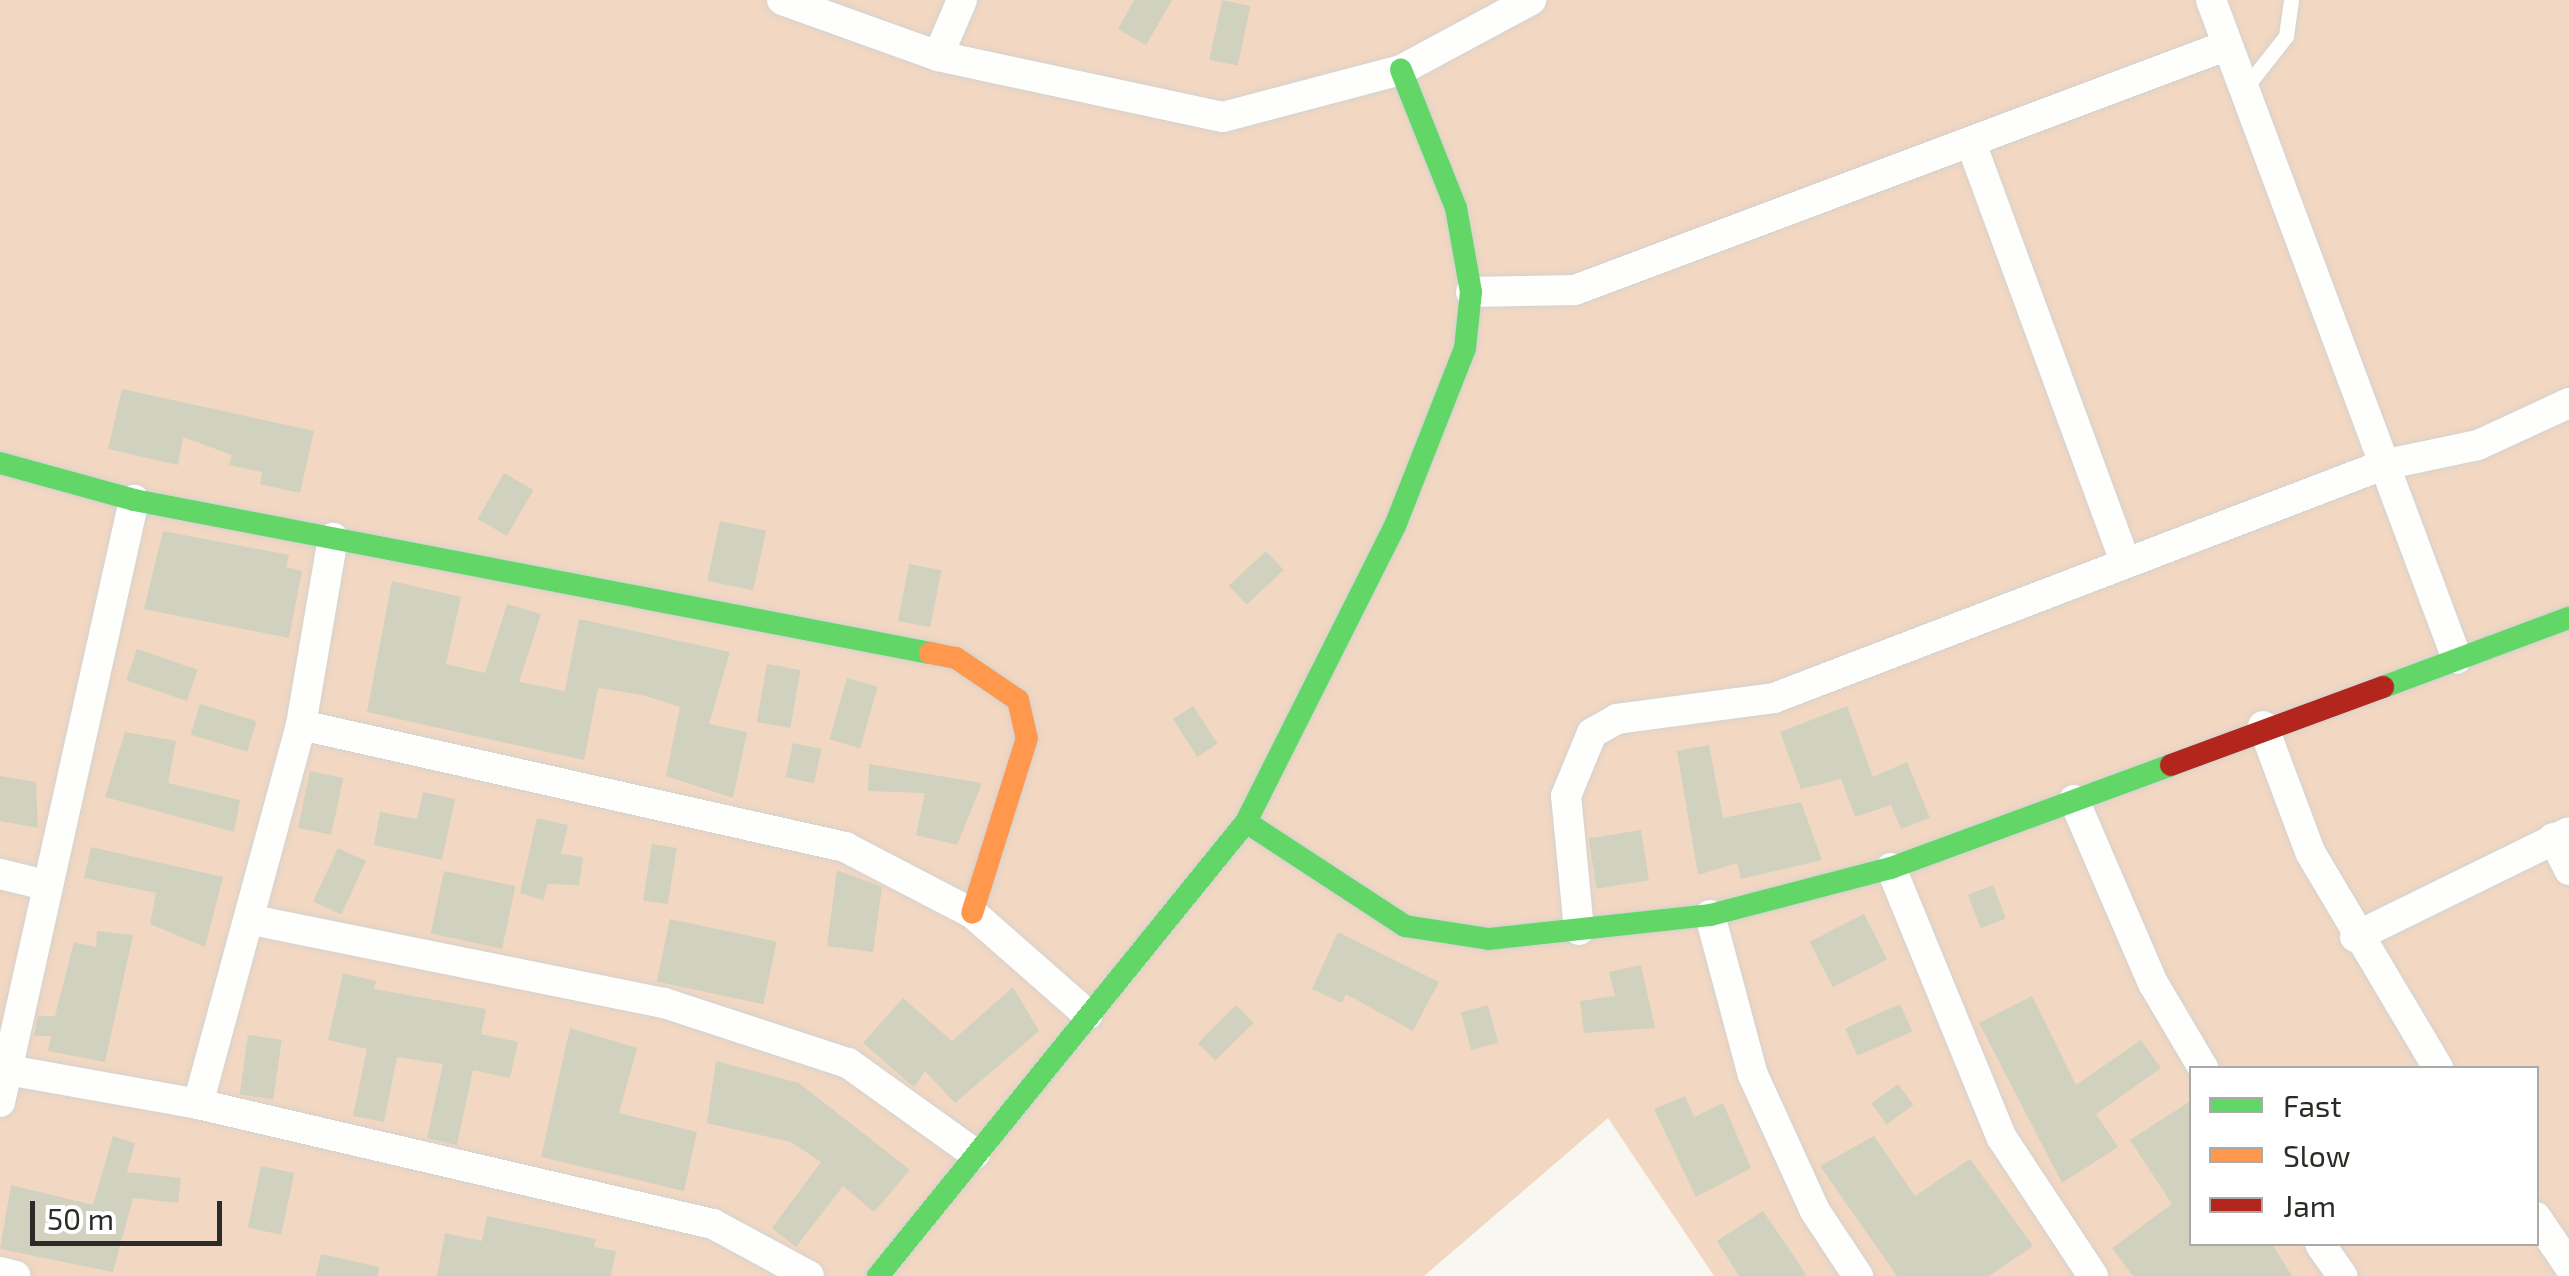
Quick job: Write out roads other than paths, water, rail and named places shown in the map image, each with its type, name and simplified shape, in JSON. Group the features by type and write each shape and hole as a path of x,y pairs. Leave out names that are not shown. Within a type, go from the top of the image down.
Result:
{"street":[{"path":"782,0 938,56 1223,117 1401,70 1531,0"},
{"path":"938,56 962,0"},
{"path":"2210,0 2458,659"},
{"path":"1471,292 1575,290 2228,45"},
{"path":"878,1276 1246,822 1395,526 1464,348 1471,292 1456,208 1401,70"},
{"path":"1971,144 2125,562"},
{"path":"1579,930 1566,796 1592,733 1617,719 1774,698 2384,466 2478,445 2569,403"},
{"path":"0,463 134,500 956,658 989,675 1018,700 1026,738 972,913"},
{"path":"0,1102 45,885 134,500"},
{"path":"198,1104 252,920 300,725 333,538"},
{"path":"1246,822 1405,926 1490,939 1710,916 1891,868 2262,726 2569,618"},
{"path":"300,725 845,846 972,913 1088,1015"},
{"path":"2262,726 2310,852 2355,937 2437,1066"},
{"path":"2074,800 2153,983 2202,1066"},
{"path":"2355,937 2561,835 2569,870"},
{"path":"1891,868 2002,1138 2094,1276"},
{"path":"0,874 45,885"},
{"path":"1710,916 1753,1074 1814,1210 1858,1276"},
{"path":"252,920 664,1003 848,1062 975,1154"},
{"path":"8,1070 198,1104 714,1224 809,1276"},
{"path":"2539,1221 2569,1266"},
{"path":"2321,1246 2342,1276"},
{"path":"0,1272 16,1276"}],"lane":[{"path":"2245,88 2286,36 2291,0"}]}
